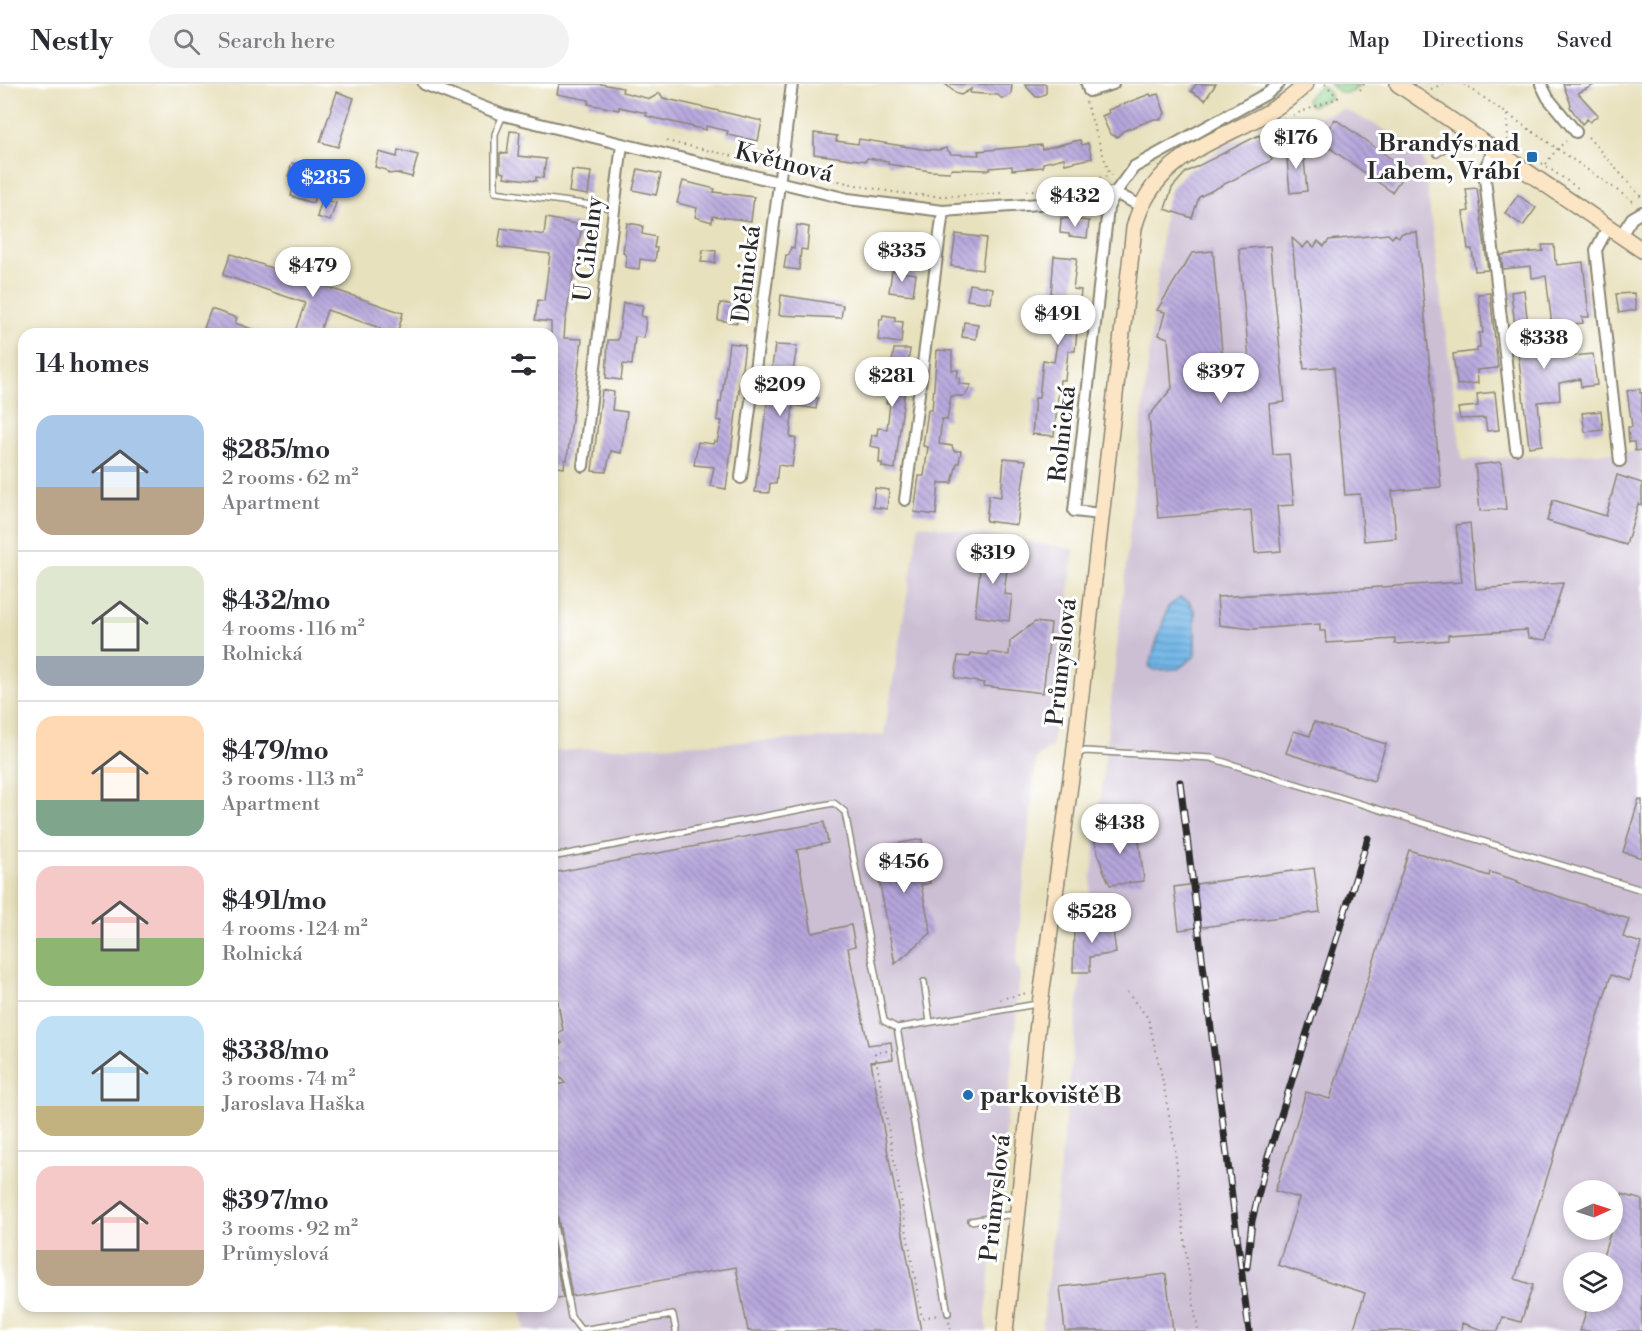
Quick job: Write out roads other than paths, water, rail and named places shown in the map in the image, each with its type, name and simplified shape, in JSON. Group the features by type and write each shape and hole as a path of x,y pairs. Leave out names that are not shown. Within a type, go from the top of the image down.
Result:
{"main road":[{"name":"Průmyslová","path":"1005,1331 1035,998 1074,756 1134,228 1141,206 1156,182 1175,163 1279,105 1306,84"},
{"path":"1398,84 1466,130 1501,147 1642,250"}],"street":[{"name":"Květnová","path":"424,84 451,88 503,116 848,199 943,211 1039,204 1084,195 1115,193"},
{"name":"Dělnická","path":"741,478 792,84"},
{"path":"1088,88 1113,84"},
{"path":"1141,206 1115,193 1134,167 1268,93 1279,84"},
{"path":"1541,84 1548,98 1576,132"},
{"name":"U Cihelny","path":"583,466 622,144"},
{"path":"1501,147 1484,170 1516,449"},
{"name":"Rolnická","path":"1101,514 1074,511 1108,208 1115,193"},
{"path":"1620,461 1596,250 1640,208"},
{"path":"905,500 943,211"}],"lane":[{"path":"503,116 495,134 495,192 614,208"},
{"path":"1437,154 1466,130"},
{"path":"1074,756 1085,751 1211,758 1642,890"},
{"path":"558,855 834,803 845,812 884,1021 897,1028 994,1011 1035,998"},
{"path":"924,981 930,1022"},
{"path":"897,1028 948,1313"},
{"path":"971,1221 1007,1215 1016,1216"},
{"path":"558,1247 571,1317 581,1330 673,1315 676,1331"}],"water":[{"path":"1180,598 1189,601 1195,612 1195,656 1178,669 1154,670 1149,666 1168,607"}],"railway":[{"path":"1180,782 1249,1331"},
{"path":"1247,1267 1252,1221 1266,1163 1368,838"}],"place":[{"name":"Brandýs nad Labem, Vrábí","path":"1532,157"},
{"name":"parkoviště B","path":"968,1095"}]}
